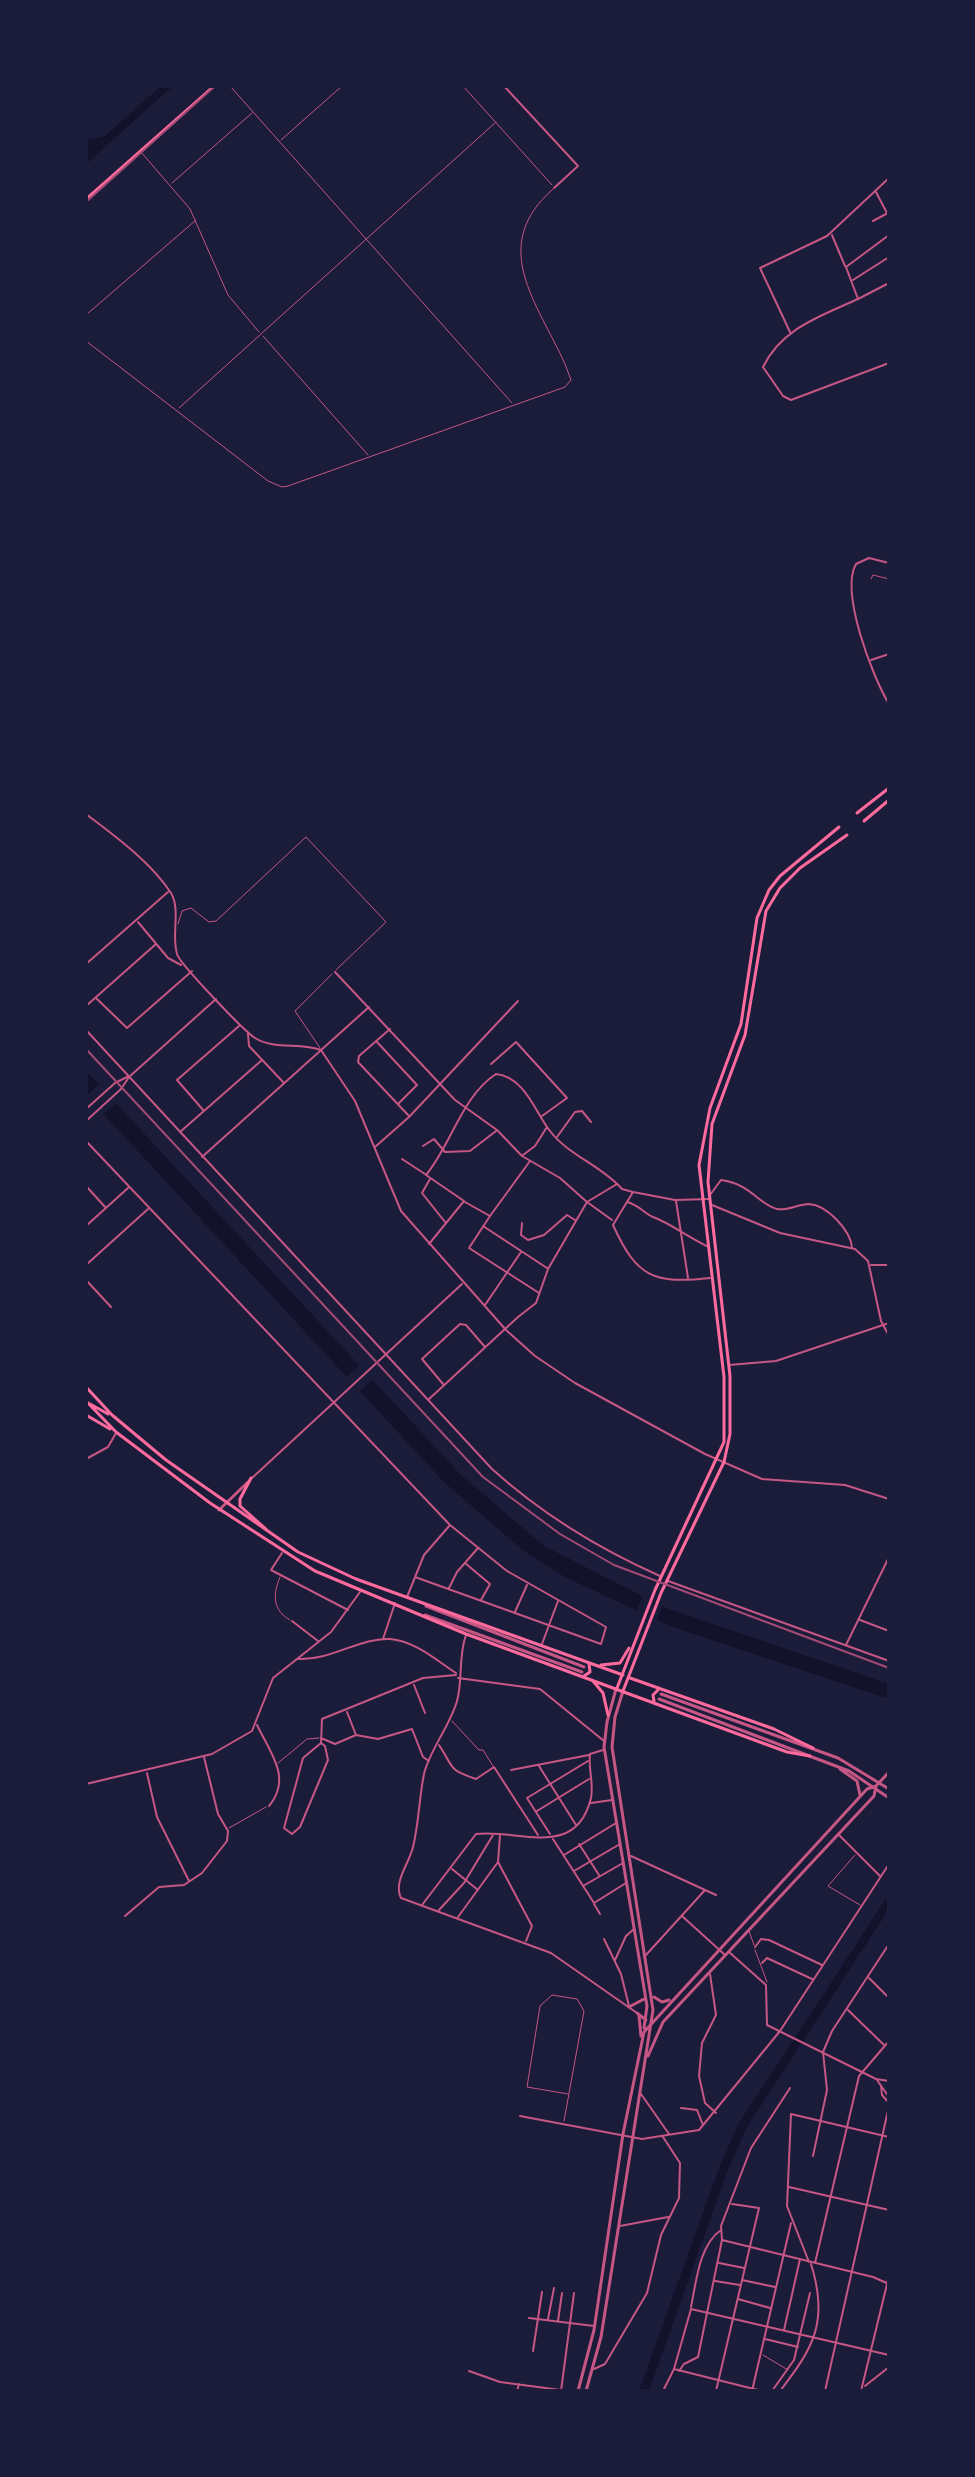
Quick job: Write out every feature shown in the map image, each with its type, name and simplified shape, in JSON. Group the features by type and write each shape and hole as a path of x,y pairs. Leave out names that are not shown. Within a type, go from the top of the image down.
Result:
{"main road":[{"path":"86,199 214,86"},
{"path":"857,813 889,788"},
{"path":"864,821 889,799"},
{"path":"617,1688 636,1634 717,1459 725,1435 726,1365 699,1165 706,1121 741,1024 757,918 769,890 780,876 839,827"},
{"path":"623,1691 661,1593 724,1462 732,1418 710,1200 712,1124 745,1035 766,911 787,881 847,835"},
{"path":"86,1387 112,1415 224,1504 275,1537 356,1579 598,1665 662,1692 774,1729 813,1748"},
{"path":"86,1402 112,1415"},
{"path":"86,1402 116,1432"},
{"path":"86,1415 116,1432 282,1553 360,1591 466,1634 590,1672 586,1661"},
{"path":"251,1478 240,1499 240,1506 275,1537"},
{"path":"598,1665 620,1663 633,1642"},
{"path":"582,1672 600,1686 608,1715"},
{"path":"586,1678 787,1752 810,1756"},
{"path":"658,1702 653,1695 662,1692"}],"street":[{"path":"504,86 578,166 554,188"},
{"path":"790,332 760,268 831,233 889,178"},
{"path":"873,221 888,215 876,191"},
{"path":"831,233 858,299"},
{"path":"846,267 889,235"},
{"path":"851,281 889,257"},
{"path":"889,283 790,332 763,367 783,396 791,400 889,363"},
{"path":"889,563 869,558 856,564 851,572 850,590 870,661 889,704"},
{"path":"870,661 889,654"},
{"path":"86,814 123,844 169,891 174,902 174,944 183,966"},
{"path":"86,964 169,891"},
{"path":"137,921 168,958 192,971 248,1033 263,1042 321,1050 349,1090 391,1193 428,1245 506,1330 566,1378 724,1462 778,1482 845,1485 889,1499"},
{"path":"86,1006 156,944"},
{"path":"96,998 127,1028 192,971"},
{"path":"335,972 466,1109 497,1130 522,1156 560,1178 613,1220 617,1235 641,1271 664,1281 713,1277"},
{"path":"86,1121 121,1089 129,1077 216,998"},
{"path":"374,1148 409,1117 518,1001"},
{"path":"202,1157 370,1006"},
{"path":"204,1111 177,1080 240,1024"},
{"path":"390,1029 359,1056 358,1062 409,1117"},
{"path":"86,1030 488,1465 542,1512 620,1559 661,1576"},
{"path":"248,1033 247,1041 284,1083"},
{"path":"376,1041 417,1085 397,1104"},
{"path":"491,1064 516,1042 567,1098 541,1117"},
{"path":"179,1133 262,1060"},
{"path":"426,1175 445,1152 466,1109 491,1077 500,1074 524,1091 557,1138 626,1192 675,1200 701,1197 780,1233 852,1248 870,1265 883,1325 889,1336"},
{"path":"86,1109 115,1083 129,1077"},
{"path":"557,1138 575,1112 582,1111 591,1122"},
{"path":"522,1156 535,1146 547,1127"},
{"path":"445,1152 470,1151 497,1130"},
{"path":"423,1146 434,1139 445,1152"},
{"path":"86,1141 450,1525 527,1584 606,1627 601,1644 415,1577"},
{"path":"402,1159 490,1216"},
{"path":"530,1160 469,1248 540,1294"},
{"path":"431,1178 422,1193 446,1223"},
{"path":"710,1200 721,1180 746,1187 775,1208 816,1205 832,1215 851,1239 852,1248"},
{"path":"427,1400 531,1310 548,1269 587,1202 617,1183"},
{"path":"86,1186 106,1208"},
{"path":"86,1226 129,1187"},
{"path":"613,1220 633,1192"},
{"path":"675,1200 688,1279"},
{"path":"428,1245 464,1201"},
{"path":"627,1202 642,1206 652,1217 665,1220 681,1234 710,1248"},
{"path":"86,1265 149,1208"},
{"path":"522,1223 521,1235 528,1240 544,1235 567,1215 576,1221"},
{"path":"483,1226 548,1269"},
{"path":"484,1306 521,1252"},
{"path":"870,1265 889,1265"},
{"path":"86,1280 111,1307"},
{"path":"219,1510 463,1283"},
{"path":"444,1385 423,1357 462,1323 485,1347"},
{"path":"726,1365 776,1361 889,1323"},
{"path":"86,1459 108,1447 116,1432"},
{"path":"406,1598 424,1555 450,1525"},
{"path":"448,1589 478,1548"},
{"path":"282,1553 271,1570 349,1610"},
{"path":"846,1645 889,1557"},
{"path":"465,1563 490,1584 481,1601"},
{"path":"667,1580 889,1661"},
{"path":"515,1613 527,1584"},
{"path":"86,1784 224,1749 257,1724 273,1678 318,1642 349,1610 360,1591"},
{"path":"542,1645 558,1601"},
{"path":"383,1640 395,1603"},
{"path":"426,1606 582,1672"},
{"path":"425,1615 582,1672"},
{"path":"859,1620 889,1630"},
{"path":"292,1621 318,1642"},
{"path":"466,1634 457,1676 458,1698 424,1773 412,1852 397,1885 401,1898 526,1943 573,1966 650,2020 668,2018"},
{"path":"297,1659 313,1660 383,1640 424,1651 457,1676"},
{"path":"321,1743 303,1758 284,1826 292,1834 300,1827 328,1760 325,1746 321,1743 322,1719 429,1676 457,1676 540,1689 604,1742"},
{"path":"414,1683 425,1713"},
{"path":"617,1688 608,1715 604,1749 650,2020"},
{"path":"586,2391 594,2369 641,2093 652,1993 612,1747 613,1723 623,1691"},
{"path":"346,1710 356,1735"},
{"path":"257,1724 278,1763 279,1789 269,1806"},
{"path":"321,1738 335,1744 356,1735 378,1739 412,1729 423,1757 430,1762"},
{"path":"439,1745 448,1765 458,1774 476,1779 494,1767 539,1836"},
{"path":"813,1748 851,1764 889,1789"},
{"path":"511,1770 604,1749"},
{"path":"421,1905 451,1869 469,1839 476,1834 552,1837 568,1834 589,1803 590,1754"},
{"path":"125,1916 159,1887 190,1881 202,1873 224,1846 227,1829 218,1814 204,1756"},
{"path":"810,1756 876,1786 889,1798"},
{"path":"589,1760 527,1798 600,1914"},
{"path":"538,1765 576,1826"},
{"path":"837,1767 857,1781 861,1789 843,1815"},
{"path":"147,1771 157,1817 190,1881"},
{"path":"578,2391 595,2327 623,2134 641,2040 650,2020 867,1789 876,1786 889,1772"},
{"path":"536,1812 590,1778"},
{"path":"645,2067 656,2032 874,1796 876,1786"},
{"path":"589,1803 613,1799"},
{"path":"564,1855 617,1822"},
{"path":"839,1834 881,1876"},
{"path":"438,1911 466,1879 493,1835"},
{"path":"457,1918 498,1862 500,1835"},
{"path":"574,1871 621,1843"},
{"path":"579,1844 600,1876"},
{"path":"630,1855 716,1895"},
{"path":"498,1862 532,1926 526,1943"},
{"path":"583,1886 624,1863"},
{"path":"520,2116 642,2139 699,2130 782,2032 889,1864"},
{"path":"451,1869 479,1891"},
{"path":"594,1903 627,1883"},
{"path":"646,1955 705,1890"},
{"path":"682,1915 718,1949 766,1985 766,2022 876,2079 882,2083 889,2102 887,2137 825,2391"},
{"path":"615,1960 626,1936 635,1929"},
{"path":"604,1939 615,1960 629,2007"},
{"path":"755,1947 761,1939 769,1940 823,1965"},
{"path":"813,2156 827,2090 823,2052 889,1944"},
{"path":"762,1963 767,1958 813,1980"},
{"path":"710,1973 716,2015 702,2043 699,2076 705,2103 716,2113"},
{"path":"868,1977 889,1998"},
{"path":"652,1993 660,2001 672,1998"},
{"path":"629,2007 641,2003 645,1995"},
{"path":"847,2009 885,2046"},
{"path":"637,2013 641,2040"},
{"path":"815,2263 862,2072 889,2041"},
{"path":"882,2083 889,2080"},
{"path":"886,2093 889,2080"},
{"path":"882,2083 882,2095 889,2102"},
{"path":"679,2371 684,2364 698,2357 715,2281 721,2230 751,2148 790,2088"},
{"path":"641,2093 670,2135"},
{"path":"681,2108 697,2110 704,2126"},
{"path":"753,2390 791,2221 788,2187 791,2114 887,2137"},
{"path":"594,2369 605,2364 645,2298 661,2235 679,2198 681,2172 676,2154 663,2137"},
{"path":"788,2187 889,2210"},
{"path":"716,2391 759,2208 731,2204"},
{"path":"618,2226 670,2217"},
{"path":"780,2391 808,2355 814,2337 818,2303 810,2262 791,2221"},
{"path":"663,2391 674,2369 702,2259 712,2236 721,2230"},
{"path":"722,2240 888,2283"},
{"path":"783,2331 800,2259"},
{"path":"718,2263 745,2268"},
{"path":"862,2389 889,2276"},
{"path":"742,2280 776,2287"},
{"path":"715,2281 741,2285"},
{"path":"548,2321 554,2288"},
{"path":"533,2351 542,2292"},
{"path":"558,2322 562,2293"},
{"path":"561,2390 574,2293"},
{"path":"772,2391 788,2370 798,2347 810,2293"},
{"path":"738,2299 771,2308"},
{"path":"691,2309 889,2355"},
{"path":"529,2318 595,2327"},
{"path":"764,2339 798,2347"},
{"path":"862,2389 889,2367"},
{"path":"674,2369 718,2383 762,2391"},
{"path":"469,2371 500,2382 568,2391"},
{"path":"517,2391 520,2383"},
{"path":"531,2391 532,2385"},
{"path":"545,2391 546,2386"}],"lane":[{"path":"230,86 513,405"},
{"path":"280,141 342,86"},
{"path":"86,341 226,450 282,487 565,387 571,380 519,262 520,241 528,217 554,188 463,86"},
{"path":"170,185 253,112"},
{"path":"177,409 496,122"},
{"path":"140,150 196,220 228,295 369,457"},
{"path":"86,315 196,220"},
{"path":"871,579 873,575 889,579"},
{"path":"174,926 180,923 181,914 186,909 196,910 209,922 216,921 306,837 386,922 295,1011 321,1050"},
{"path":"281,1576 275,1598 277,1608 292,1621"},
{"path":"451,1719 479,1750 483,1750 494,1767"},
{"path":"278,1763 307,1739 321,1738"},
{"path":"227,1829 269,1806"},
{"path":"857,1853 828,1886 861,1906"},
{"path":"749,1930 762,1963 766,1985"},
{"path":"552,1995 577,1999 584,2011 572,2095 568,2094 527,2087 540,2006 552,1995"},
{"path":"564,2124 568,2094"},
{"path":"761,2354 788,2370"}],"shaded area":[{"path":"161,86 173,86 86,164 86,140 105,136"},
{"path":"86,1071 461,1475 544,1546 666,1608 889,1684 889,1699 670,1626 565,1577 524,1551 445,1483 86,1095"},
{"path":"889,1894 889,1909 747,2127 727,2172 651,2385 648,2391 639,2391 719,2168 739,2123"}],"pier":[{"path":"102,1082 119,1101 101,1116 86,1096"},
{"path":"362,1363 375,1377 359,1392 346,1378"},
{"path":"644,1593 664,1603 655,1624 635,1615"}],"tram line":[{"path":"86,202 215,86"},
{"path":"86,1049 483,1477 560,1534 614,1565 889,1668"}]}
